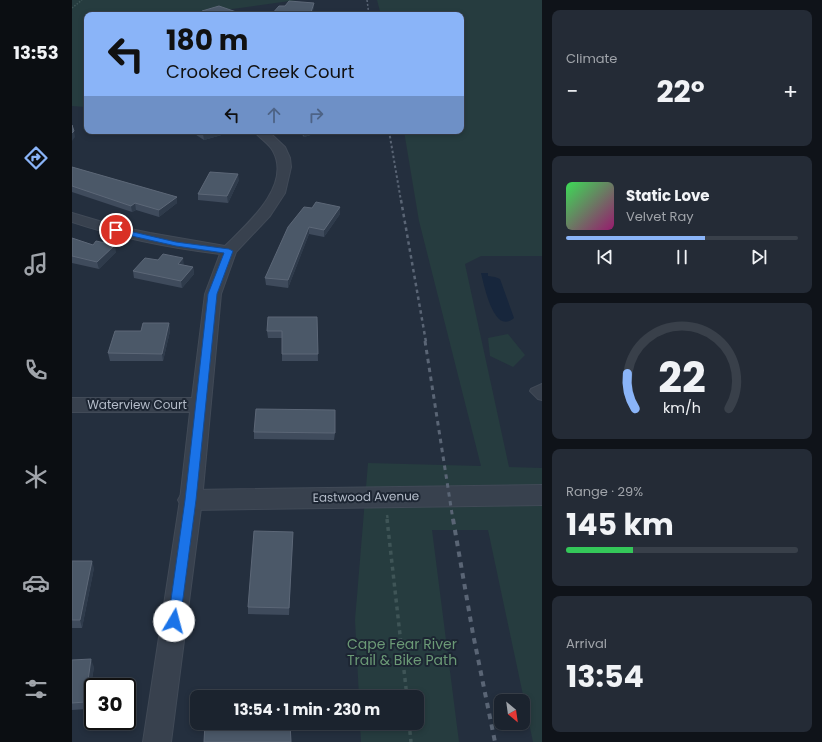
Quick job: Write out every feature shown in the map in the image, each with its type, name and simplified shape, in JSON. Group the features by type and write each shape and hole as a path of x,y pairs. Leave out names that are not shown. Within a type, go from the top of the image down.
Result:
{"street":[{"path":"157,742 191,500 202,405 212,294 229,251 265,213 278,193 284,167 283,158 278,147 263,134"},
{"path":"72,217 101,227 176,244 229,251"},
{"name":"Waterview Court","path":"72,405 202,405"},
{"name":"Eastwood Avenue","path":"191,500 385,496 542,495"}],"lane":[{"path":"542,387 535,391 542,397"}],"path":[{"path":"72,8 82,0"},
{"path":"385,496 406,690"},
{"path":"410,730 411,742"}],"green space":[{"path":"72,0 297,0 211,12 84,12 84,107 72,106"},
{"name":"Cape Fear River Trail & Bike Path","path":"377,0 542,0 542,256 481,256 465,264 509,467 542,468 542,742 533,742 530,728 530,694 523,694 488,530 432,530 459,742 361,742 360,730 424,730 424,690 359,690 355,620 368,463 481,466 419,221 404,134 464,134 464,12 380,12"},
{"path":"508,334 525,355 513,367 490,356 488,338"}],"water":[{"path":"481,273 488,273 488,276 500,279 514,318 507,322 501,320 496,315 487,297"}],"building":[{"path":"289,1 314,3 311,12 274,12 279,6 285,6"},
{"path":"219,6 236,12 202,12"},
{"path":"72,167 177,197 159,210 135,203 131,206 72,186"},
{"path":"210,172 238,174 227,196 198,194"},
{"path":"316,202 340,207 324,230 309,227 288,280 265,278 288,227 304,207 312,208"},
{"path":"72,238 93,245 96,241 115,245 97,262 72,256"},
{"path":"163,254 183,258 178,264 193,267 181,281 133,271 145,258 158,260"},
{"path":"268,317 317,317 318,354 282,354 282,331 267,331"},
{"path":"143,323 169,323 162,354 108,353 115,331 141,331"},
{"path":"256,409 335,410 335,433 254,432"},
{"path":"254,531 293,532 289,608 248,607"},
{"path":"72,561 92,561 80,620 72,620"},
{"path":"91,659 88,678 84,678 84,702 72,703 72,660"},
{"path":"205,730 290,730 291,742 204,742"}],"railway":[{"path":"367,0 369,12"},
{"path":"390,134 401,201"},
{"path":"401,200 426,342"},
{"path":"425,341 453,520"},
{"path":"453,519 473,634 495,742"}],"route":[{"path":"116,230 176,244 229,251 212,294 202,405 191,500 174,621"}]}
